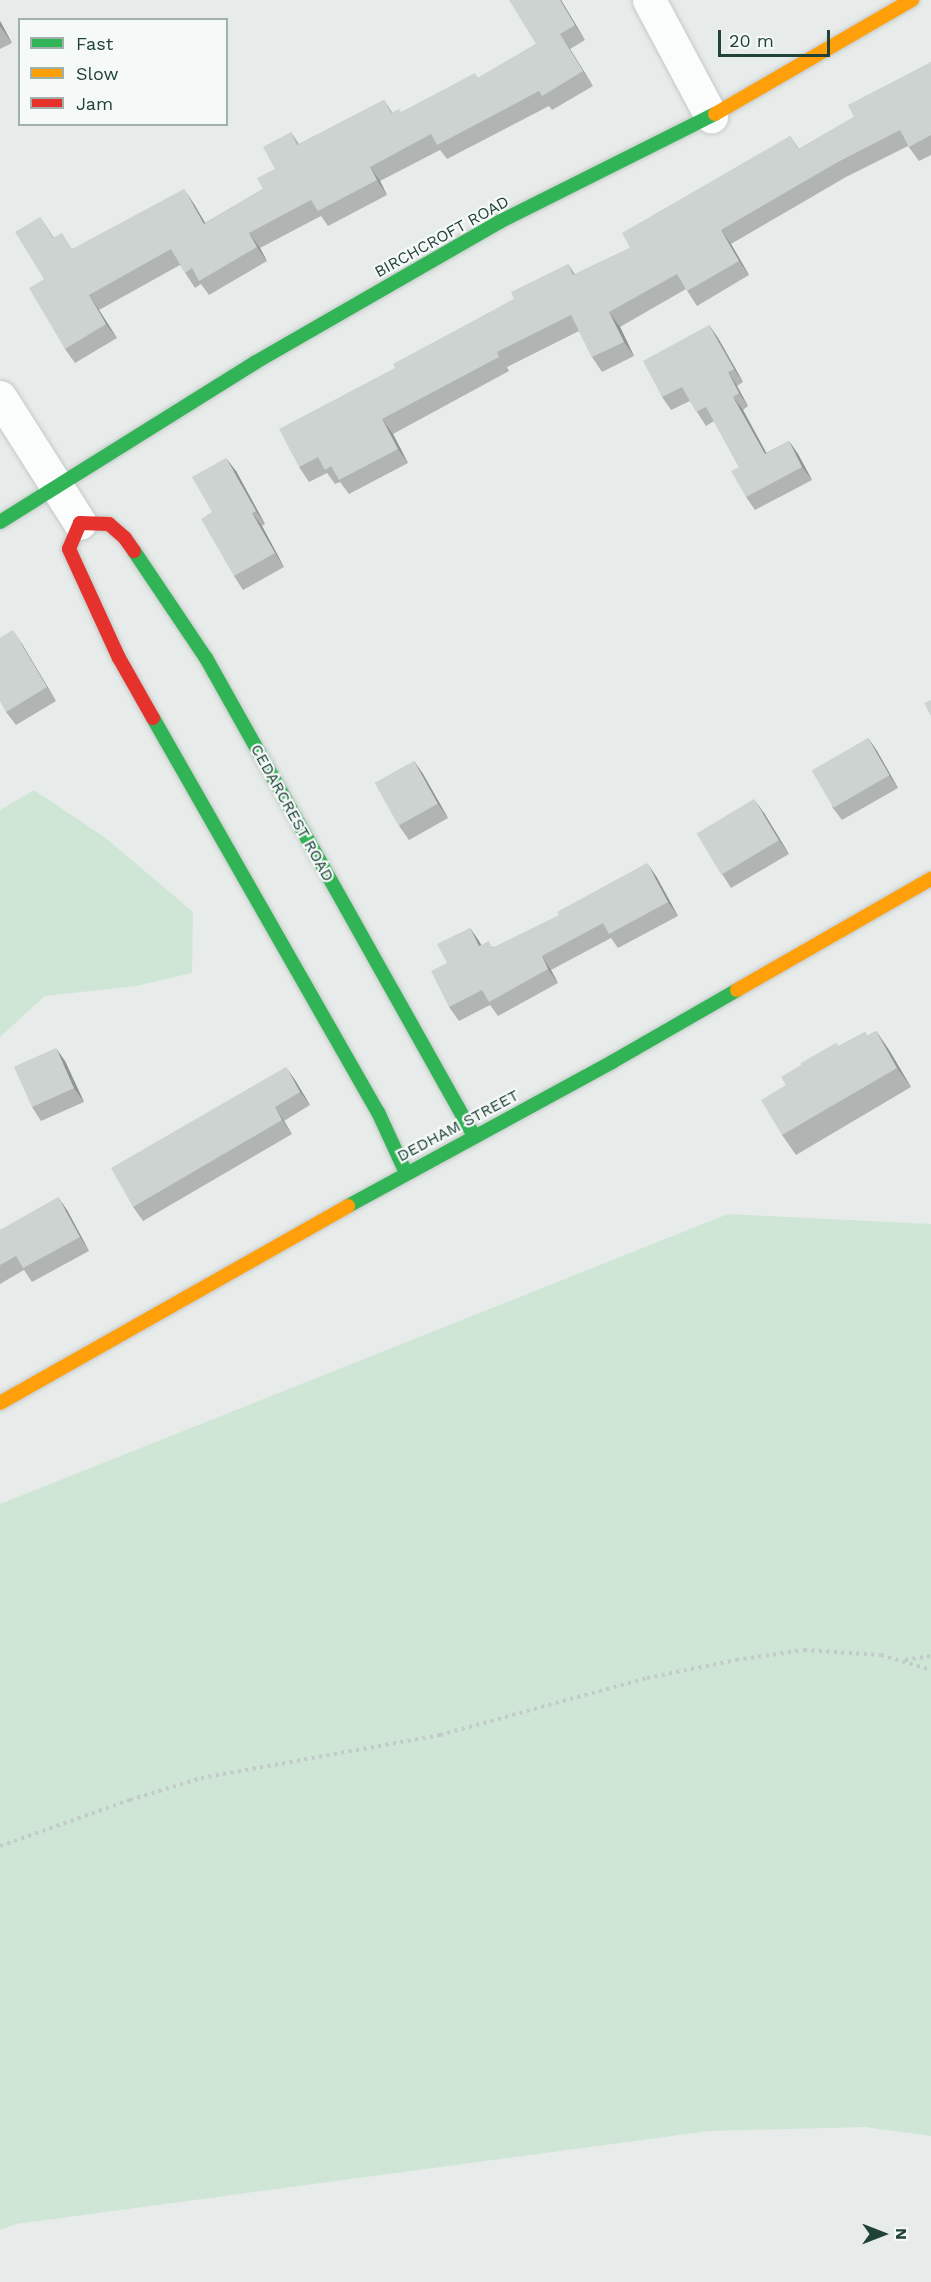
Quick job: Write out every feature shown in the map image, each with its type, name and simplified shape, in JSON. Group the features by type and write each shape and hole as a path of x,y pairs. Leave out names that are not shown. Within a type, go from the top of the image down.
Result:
{"street":[{"path":"649,0 711,116"},
{"name":"BIRCHCROFT ROAD","path":"0,522 256,362 499,222 711,116 912,0"},
{"path":"0,397 80,523 69,549 119,658 378,1112 406,1173"},
{"name":"CEDARCREST ROAD","path":"80,523 109,524 125,538 206,658 474,1136"},
{"name":"DEDHAM STREET","path":"0,1403 117,1334 406,1173 612,1062 931,879"}],"path":[{"path":"0,1846 130,1800 201,1778 440,1735 647,1678 804,1650 881,1655 904,1660 931,1670"},
{"path":"904,1660 931,1656"}],"green space":[{"path":"34,790 107,839 193,912 192,973 136,986 45,996 0,1037 0,810"},
{"path":"728,1214 931,1224 931,2136 865,2127 709,2131 16,2224 0,2230 0,1504"}],"building":[{"path":"509,0 560,0 575,25 560,34 583,71 542,96 539,91 437,145 431,134 370,167 377,180 318,211 311,200 249,233 257,247 199,281 192,268 185,273 171,249 89,295 106,324 65,349 29,288 44,279 15,232 40,217 53,238 62,233 72,249 184,189 204,224 263,189 257,178 275,169 263,147 291,132 297,145 384,100 391,113 399,109 401,112 475,73 478,78 536,44"},
{"path":"931,62 931,135 909,147 900,130 836,163 721,230 739,261 687,291 677,274 609,312 624,342 592,357 571,315 497,352 499,357 382,419 398,449 339,480 331,466 325,470 318,457 299,467 279,429 395,368 393,364 514,299 511,292 568,264 573,275 630,248 622,233 790,136 798,149 854,117 848,105"},
{"path":"709,325 734,369 728,372 739,393 733,397 765,454 789,441 802,467 746,497 731,471 739,467 706,407 696,412 682,387 662,397 643,361"},
{"path":"226,458 256,511 252,513 275,553 234,576 201,519 212,512 192,477"},
{"path":"13,630 47,687 6,712 0,701 0,638"},
{"path":"931,700 931,716 924,703"},
{"path":"868,738 890,775 833,808 812,770"},
{"path":"414,761 438,804 398,826 375,783"},
{"path":"754,799 779,840 721,875 697,834"},
{"path":"647,863 668,902 609,934 603,923 542,956 548,969 489,1002 482,990 449,1007 431,971 447,963 437,944 470,928 479,946 489,941 492,948 559,915 557,912"},
{"path":"876,1031 897,1068 782,1135 761,1100 786,1085 781,1077 836,1043 839,1046 865,1032 867,1036"},
{"path":"56,1048 74,1088 32,1107 14,1067"},
{"path":"286,1067 300,1092 275,1107 282,1120 133,1207 111,1168"},
{"path":"58,1197 80,1237 23,1268 16,1256 0,1265 0,1230"}],"traffic: fast":[{"path":"0,522 256,362 499,222 715,114"},
{"path":"134,551 206,658 474,1136"},
{"path":"153,718 378,1112 406,1173"},
{"path":"348,1206 612,1062 737,990"}],"traffic: slow":[{"path":"715,114 912,0"},
{"path":"737,990 931,879"},
{"path":"0,1403 348,1206"}],"traffic: jam":[{"path":"134,551 125,538 109,524 80,523 69,549 119,658 153,718"}]}
